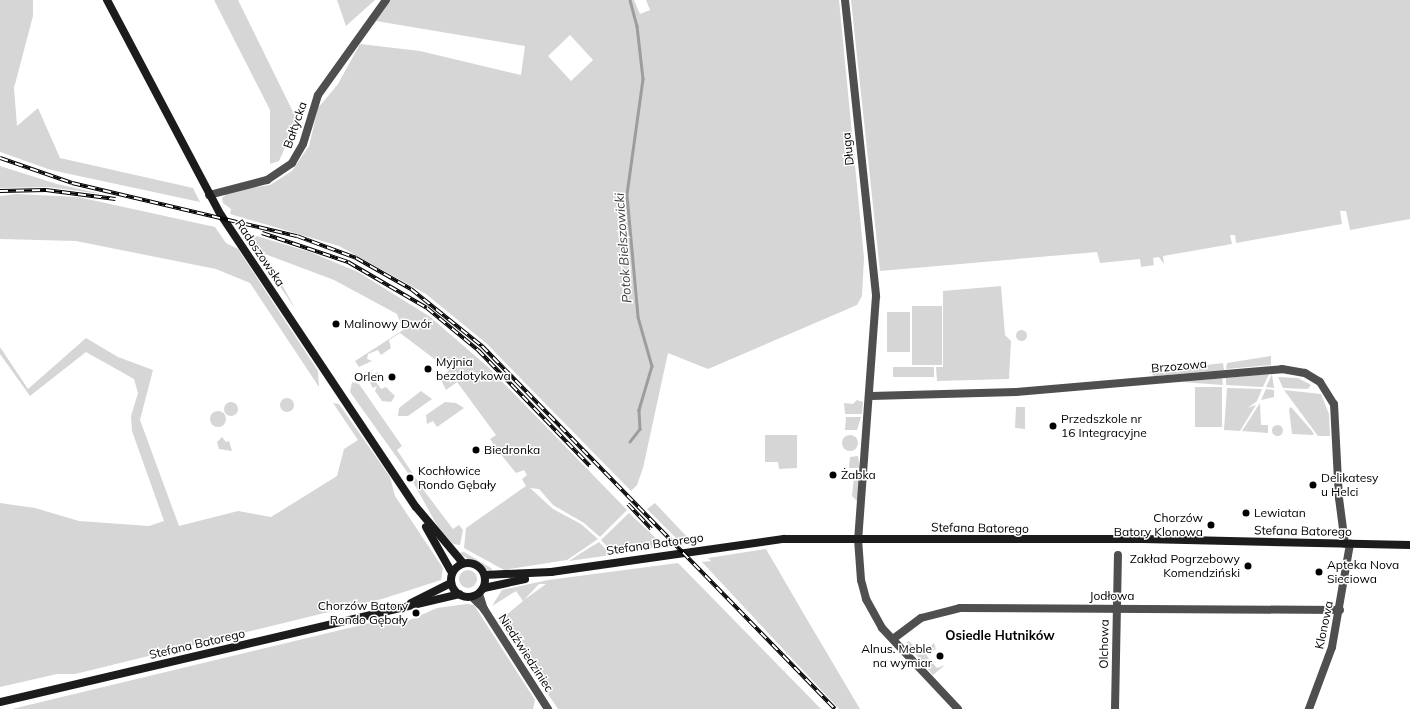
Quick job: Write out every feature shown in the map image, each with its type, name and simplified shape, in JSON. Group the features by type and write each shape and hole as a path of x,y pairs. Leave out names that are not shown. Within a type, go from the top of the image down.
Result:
{"street":[{"name":"Radoszowska","path":"107,0 209,195 416,507 452,573"},
{"name":"Bałtycka","path":"209,195 267,180 292,163 303,144 318,95 386,0"},
{"name":"Długa","path":"845,0 876,296 871,396"},
{"name":"Brzozowa","path":"871,396 1016,392 1282,369 1305,373 1320,382 1334,404 1338,498 1348,544"},
{"path":"871,396 858,539 863,592 878,621 893,640 958,709"},
{"name":"Radoszowska","path":"416,507 464,563"},
{"name":"Stefana Batorego","path":"485,575 551,572 768,540 1143,539 1410,545"},
{"name":"Klonowa","path":"1308,709 1331,651 1340,610 1348,544"},
{"name":"Olchowa","path":"1115,709 1118,555"},
{"path":"464,563 479,566 485,575 478,593 459,594 451,583 452,573 464,563"},
{"name":"Stefana Batorego","path":"478,593 551,572"},
{"name":"Stefana Batorego","path":"399,608 451,583"},
{"name":"Niedźwiedziniec","path":"478,593 484,609 548,709"},
{"name":"Stefana Batorego","path":"0,702 459,594"},
{"name":"Jodłowa","path":"893,640 921,618 955,608 1340,610"}],"shaded area":[{"path":"0,0 33,0 33,16 14,88 17,126 38,108 60,158 193,188 200,202 51,170 0,152"},
{"path":"214,0 238,0 297,120 279,161 270,164 270,110"},
{"path":"337,0 375,0 346,26"},
{"path":"391,0 634,0 640,14 650,10 646,0 839,0 864,258 862,296 857,305 708,369 668,353 643,468 637,485 631,491 486,343 426,294 339,246 230,214 231,209 223,203 222,198 230,191 270,185 292,171 309,146 318,108 338,84 360,44 420,51 521,75 525,46 376,21","holes":["570,35 593,60 571,81 548,56"]},
{"path":"851,0 1410,0 1410,219 1350,230 1346,211 1340,211 1342,224 1236,243 1235,235 1230,235 1232,244 1163,256 1164,264 1159,257 1153,258 1154,265 1141,267 1140,259 1100,263 1097,252 880,271"},
{"path":"0,166 57,184 102,194 48,187 0,188"},
{"path":"17,194 78,197 215,227 226,243 238,249 318,371 319,387 250,283 216,269 76,241 0,239 0,196"},
{"path":"243,232 310,252 358,272 429,316 488,367 627,510 600,537 584,523 553,505 539,489 530,488 553,509 581,524 598,539 567,560 504,570 464,548 466,528 526,486 522,479 527,475 524,470 516,473 503,457 490,439 496,435 457,382 446,390 441,380 449,370 400,333 389,340 391,348 381,355 378,350 368,354 367,359 372,361 359,367 355,361 403,330 397,314 334,280 265,254 296,310"},
{"path":"1001,286 1005,335 1011,341 1009,379 937,381 936,367 943,367 943,291"},
{"path":"912,306 942,306 942,365 912,365"},
{"path":"887,312 910,312 910,352 887,352"},
{"path":"1019,330 1023,330 1025,331 1025,339 1019,340 1016,337 1016,333"},
{"path":"86,338 118,357 153,370 140,420 179,526 238,511 271,517 337,476 344,449 358,440 333,403 339,404 390,477 395,496 443,568 441,580 382,599 75,674 57,674 0,687 0,503 35,508 79,521 149,526 164,521 132,431 131,416 138,393 134,379 86,352 30,396 0,354 0,347 28,389"},
{"path":"1271,356 1271,365 1226,369 1227,363"},
{"path":"1223,363 1224,370 1154,376 1149,372"},
{"path":"893,367 934,367 934,377 893,377"},
{"path":"374,368 371,372 373,375 377,372 381,379 376,382 381,389 386,387 395,396 391,402 382,401 375,391 377,386 373,388 366,376"},
{"path":"1269,374 1263,387 1226,385 1226,378"},
{"path":"1272,374 1274,388 1266,387"},
{"path":"1278,377 1298,378 1311,385 1308,389 1283,388"},
{"path":"1222,378 1223,385 1181,382"},
{"path":"352,382 359,384 402,446 397,450 425,492 453,529 459,525 463,530 460,545 453,544 438,527 408,473 350,392"},
{"path":"1195,387 1222,387 1222,427 1195,427"},
{"path":"1227,388 1262,389 1257,401 1248,408 1256,405 1240,431 1224,430"},
{"path":"1266,389 1274,390 1274,397 1261,400"},
{"path":"1284,390 1321,394 1329,414 1330,436 1318,436"},
{"path":"421,391 432,399 408,416 398,416 399,408"},
{"path":"287,398 292,400 294,405 292,410 287,412 282,410 280,405 282,400"},
{"path":"857,400 863,402 862,414 845,414 844,403 853,404"},
{"path":"231,402 236,404 238,409 236,414 231,416 226,414 224,409 226,404"},
{"path":"445,402 456,403 464,408 437,427 433,421 427,424 426,415"},
{"path":"1260,403 1261,425 1268,425 1268,433 1242,431"},
{"path":"1016,407 1025,407 1025,429 1015,428"},
{"path":"1291,407 1314,435 1292,434 1289,409"},
{"path":"218,411 224,413 226,419 224,425 218,427 212,425 210,419 212,413"},
{"path":"846,417 861,417 857,430 845,430"},
{"path":"1275,425 1279,425 1281,426 1281,434 1275,435 1272,432 1272,428"},
{"path":"765,435 797,435 797,468 779,469 778,462 765,462"},
{"path":"850,435 856,437 858,443 856,449 850,451 844,449 842,443 844,437"},
{"path":"222,437 226,442 229,441 232,451 219,449 217,442"},
{"path":"858,456 860,468 849,468 850,457"},
{"path":"854,476 859,476 858,502 852,496"},
{"path":"1345,478 1359,478 1366,482 1345,482"},
{"path":"655,503 690,540 680,542 647,509"},
{"path":"629,513 661,543 661,546 614,554 601,540"},
{"path":"599,542 611,555 569,561 581,553"},
{"path":"766,549 860,709 839,709 702,562 711,561 708,558"},
{"path":"464,552 491,568 494,574 458,553"},
{"path":"678,563 821,709 558,709 499,621 523,601 516,591 492,606 502,590 548,580","holes":["539,584 546,584 524,600"]},
{"path":"464,570 472,570 477,575 475,586 472,588 464,588 459,583 459,575"},
{"path":"467,604 474,605 535,700 533,709 12,709 374,622 403,623 437,608"},
{"path":"909,641 922,655 934,643 936,649 926,654 937,668 945,665 933,675 906,643"}],"waterway":[{"name":"Potok Bielszowicki","path":"630,0 637,26 643,79 627,195 638,317 652,366 639,410 640,429 630,442"}],"railway":[{"path":"0,158 72,183 297,236 356,258 411,289 482,346 835,709"},
{"path":"0,191 46,190 115,199"},
{"path":"262,233 348,262 427,308 478,350 590,466"},
{"path":"628,504 651,529"}],"place":[{"name":"Malinowy Dwór","path":"336,324"},
{"name":"Myjnia bezdotykowa","path":"428,369"},
{"name":"Orlen","path":"392,377"},
{"name":"Przedszkole nr 16 Integracyjne","path":"1053,426"},
{"name":"Biedronka","path":"476,450"},
{"name":"Żabka","path":"833,475"},
{"name":"Kochłowice Rondo Gębały","path":"410,478"},
{"name":"Delikatesy u Helci","path":"1313,485"},
{"name":"Lewiatan","path":"1246,513"},
{"name":"Chorzów Batory Klonowa","path":"1211,525"},
{"name":"Zakład Pogrzebowy Komendziński","path":"1248,566"},
{"name":"Apteka Nova Sieciowa","path":"1319,572"},
{"name":"Chorzów Batory Rondo Gębały","path":"416,613"},
{"name":"Alnus. Meble na wymiar","path":"940,656"}],"district":[{"name":"Osiedle Hutników","path":"1000,635"}]}
